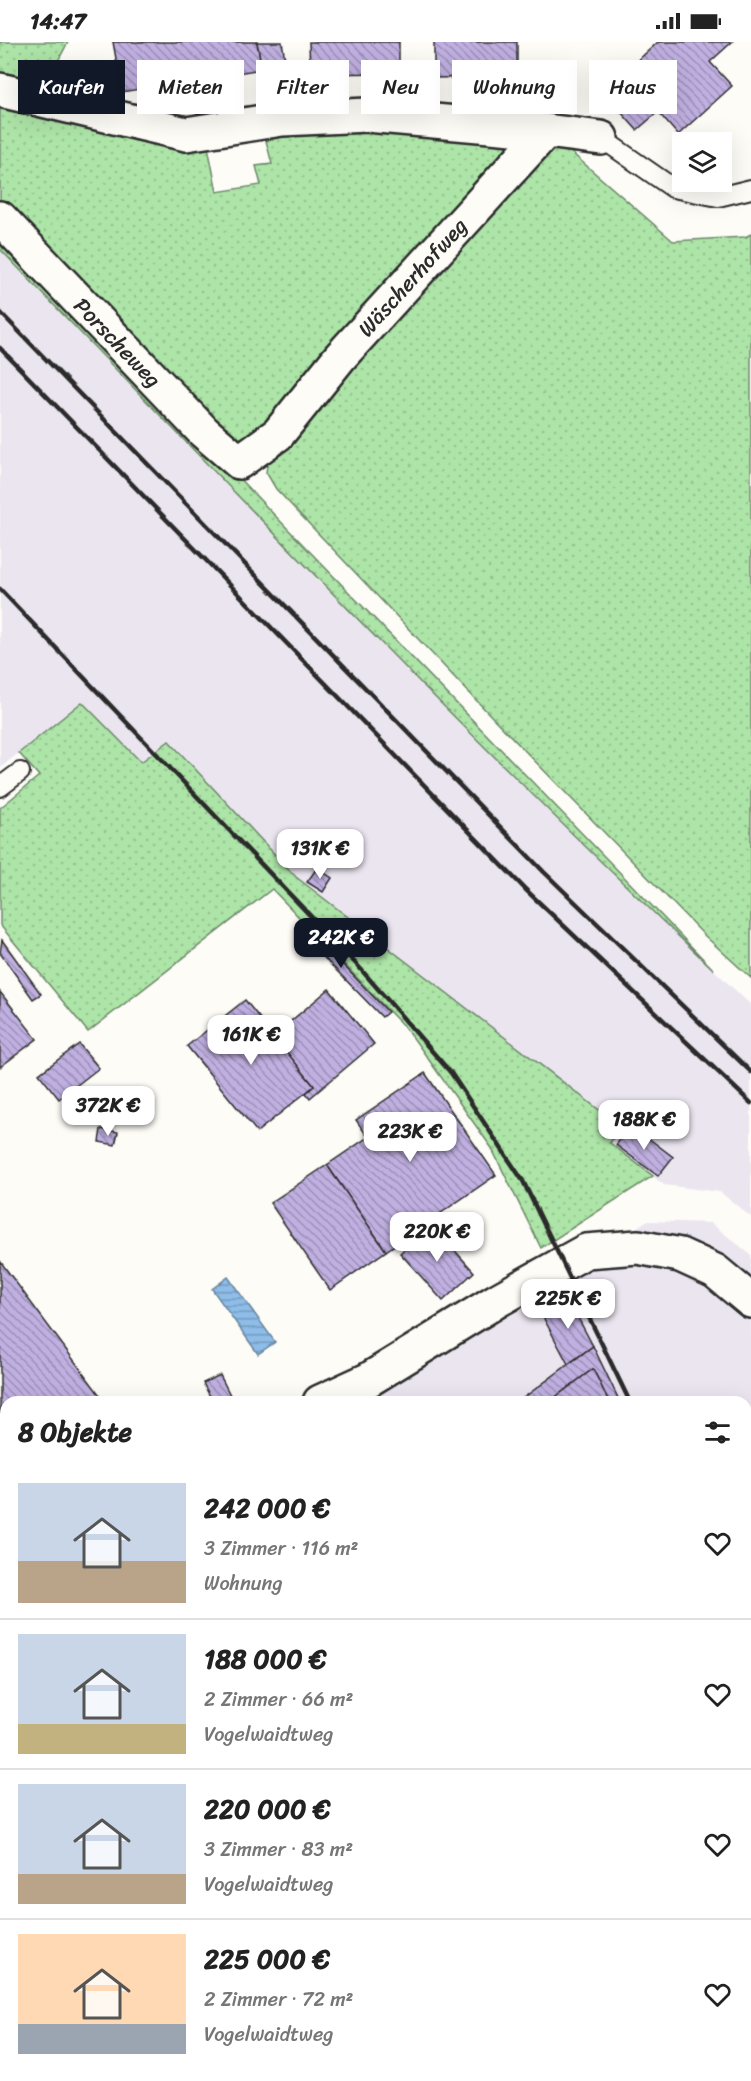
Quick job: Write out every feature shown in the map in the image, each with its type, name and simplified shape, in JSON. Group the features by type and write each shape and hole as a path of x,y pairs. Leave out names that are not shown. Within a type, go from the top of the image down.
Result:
{"street":[{"path":"0,90 186,134 282,119 367,115 601,138"},
{"name":"Wäscherhofweg","path":"239,462 278,434 340,357 546,131"},
{"name":"Porscheweg","path":"0,218 204,432 239,462"},
{"path":"333,1396 368,1380 498,1300 586,1251 638,1247 680,1255 715,1271 751,1301"}],"lane":[{"path":"601,138 673,188 718,197 751,189"},
{"path":"0,788 20,772"}],"shaded area":[{"path":"0,249 305,566 628,889 751,1005 751,1217 720,1192 664,1185 610,1143 620,1126 296,877 169,741 141,763 82,702 0,768"},
{"path":"646,1221 711,1223 751,1255 751,1396 366,1396 421,1368 562,1280"}],"green space":[{"path":"0,42 68,42 58,60 18,60 18,85 0,82"},
{"path":"0,98 18,102 18,114 75,114 207,142 217,192 261,185 256,166 272,164 263,129 379,133 408,125 523,134 277,424 243,439 233,438 0,202"},
{"path":"554,146 566,148 673,241 745,237 751,234 751,978 704,935 494,719 276,489 266,472 268,459"},
{"path":"0,231 714,970 532,794 352,614 176,432 0,249"},
{"path":"82,702 141,762 169,741 296,877 620,1126 610,1143 653,1176 541,1248 491,1147 409,1032 272,889 88,1032 0,925 0,808 39,776 19,753"}],"water":[{"path":"228,1277 275,1342 258,1354 212,1289"}],"building":[{"path":"113,42 257,42 260,60 256,60 256,70 244,72 244,60 137,60 137,90 125,92 125,60 116,60"},
{"path":"257,42 282,42 285,60 260,60"},
{"path":"309,42 399,42 399,60 361,60 361,73 349,74 349,60 310,60"},
{"path":"434,42 517,42 517,60 452,60 452,78 440,78 440,60 434,60"},
{"path":"658,42 732,42 710,62 732,86 681,132 675,132 660,114 677,114 677,60 638,60"},
{"path":"623,114 656,114 637,130"},
{"path":"317,868 332,878 323,892 307,882"},
{"path":"303,923 388,1012 382,1017 296,929"},
{"path":"2,940 41,994 33,999 0,953"},
{"path":"329,989 374,1044 310,1098 306,1093 314,1086 273,1036"},
{"path":"0,992 37,1039 0,1067"},
{"path":"245,1000 314,1086 257,1132 187,1046"},
{"path":"79,1044 99,1068 59,1099 39,1074"},
{"path":"425,1073 496,1175 386,1251 327,1165 368,1137 356,1120"},
{"path":"631,1125 673,1157 658,1176 616,1145"},
{"path":"101,1129 118,1132 115,1145 99,1142"},
{"path":"327,1165 386,1251 330,1290 270,1203"},
{"path":"432,1225 474,1272 443,1301 400,1253"},
{"path":"0,1261 101,1396 0,1396"},
{"path":"567,1297 593,1346 568,1364 542,1315"},
{"path":"593,1346 617,1396 606,1396 593,1369 557,1396 526,1396"},
{"path":"593,1369 606,1396 557,1396"},
{"path":"220,1375 230,1396 210,1396 203,1383"}],"railway":[{"path":"0,312 544,872 751,1072"},
{"path":"0,348 526,890 751,1103"},
{"path":"0,589 358,966 451,1073 523,1181 627,1396"}]}
